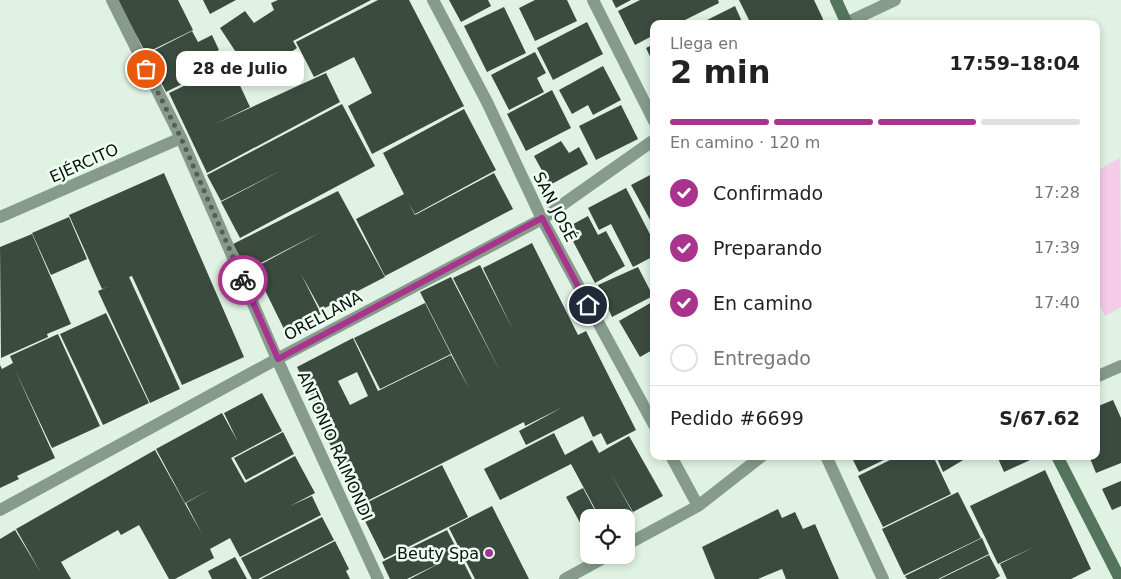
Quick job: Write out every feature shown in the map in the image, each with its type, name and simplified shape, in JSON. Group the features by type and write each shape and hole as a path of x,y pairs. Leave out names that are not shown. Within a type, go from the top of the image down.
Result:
{"street":[{"name":"ANTONIO RAIMONDI","path":"112,0 181,138 278,359 378,579"},
{"name":"SAN JOSÉ","path":"433,0 487,102 542,218 650,418"},
{"path":"593,0 650,113"},
{"path":"836,0 845,20"},
{"path":"852,20 895,0"},
{"name":"EJÉRCITO","path":"0,217 181,138"},
{"name":"ORELLANA","path":"0,510 542,218 650,143"},
{"path":"1100,375 1121,366"},
{"path":"673,460 698,506"},
{"path":"635,540 698,506 757,460"},
{"path":"828,460 882,579"},
{"path":"1060,460 1120,579"},
{"path":"565,579 592,564"}],"shaded area":[{"path":"1120,158 1121,307 1105,316 1100,307 1100,169"}],"building":[{"path":"117,0 178,0 193,30 146,53"},
{"path":"203,0 236,0 210,14"},
{"path":"278,0 371,0 293,41 297,48 253,78 220,28 245,11 254,23 274,10 271,3"},
{"path":"378,0 409,0 464,106 372,154 348,106 372,93 354,57 314,77 296,42"},
{"path":"449,0 488,0 491,6 461,22"},
{"path":"535,0 567,0 577,21 535,41 519,8"},
{"path":"612,0 631,0 616,8"},
{"path":"640,0 718,0 719,3 685,20 650,20 650,37 635,45 618,11"},
{"path":"739,0 814,0 823,19 823,20 749,20"},
{"path":"735,6 741,20 707,20"},
{"path":"504,7 526,53 487,72 464,26"},
{"path":"587,22 603,54 553,80 537,48"},
{"path":"192,31 198,42 212,35 219,50 180,70 186,82 166,92 147,54"},
{"path":"650,46 650,56 646,48"},
{"path":"535,52 546,73 537,78 544,92 509,110 491,75"},
{"path":"230,64 250,107 215,124 326,73 340,102 207,173 169,93"},
{"path":"603,66 621,100 593,115 588,105 572,114 559,90"},
{"path":"552,90 571,128 526,151 507,114"},
{"path":"342,104 375,166 240,238 221,202 282,170 221,201 207,175"},
{"path":"621,105 638,139 596,160 579,126"},
{"path":"464,109 496,170 415,214 408,202 415,215 494,173 513,209 385,276 356,219 404,194 383,153"},
{"path":"561,141 569,153 579,147 588,164 550,185 534,156"},
{"path":"164,173 244,357 182,385 132,276 129,277 180,389 150,403 98,291 110,286 102,289 69,215"},
{"path":"650,175 650,220 631,185"},
{"path":"626,188 650,234 650,258 633,267 611,224 599,230 588,208"},
{"path":"338,191 385,277 321,310 301,274 321,314 285,331 254,268 321,232 247,270 233,244"},
{"path":"588,216 598,235 606,231 625,266 595,283 566,228"},
{"path":"69,217 87,259 51,275 32,233"},
{"path":"32,234 71,324 47,334 48,337 1,358 0,247"},
{"path":"532,243 578,335 586,331 636,430 607,445 601,433 593,437 583,416 526,445 519,431 563,407 525,426 524,422 361,504 318,421 322,419 297,367 353,338 378,391 451,355 470,390 420,292 451,277 501,373 453,278 480,265 512,328 483,268","holes":["357,372 368,396 350,405 338,381"]},
{"path":"638,267 650,290 650,298 612,317 598,285"},
{"path":"425,303 451,354 380,389 354,338"},
{"path":"650,303 650,351 640,357 619,321"},
{"path":"106,313 149,403 103,425 60,334"},
{"path":"58,334 100,426 52,448 15,370 55,458 17,476 19,479 0,488 0,365 2,369 13,363 10,356"},
{"path":"262,393 282,431 231,458 245,483 295,456 315,493 290,506 312,496 321,515 240,557 230,538 210,549 214,558 175,579 169,579 139,525 121,535 118,530 61,562 71,579 0,579 0,539 15,530 41,573 16,529 155,450 202,534 186,503 211,489 185,503 156,449 222,413 238,442 224,413"},
{"path":"1113,400 1121,418 1121,463 1096,473 1091,460 1100,460 1100,405"},
{"path":"283,432 294,454 246,480 234,458"},
{"path":"554,433 565,455 592,440 599,453 629,436 663,496 635,511 635,509 631,509 610,472 631,509 595,509 571,464 500,500 484,469"},
{"path":"853,460 884,460 859,472"},
{"path":"890,460 935,460 951,494 883,527 858,476"},
{"path":"938,460 963,460 943,472"},
{"path":"999,460 1030,460 1004,472"},
{"path":"442,465 468,517 384,559 358,507"},
{"path":"1045,470 1091,569 1071,579 1007,579 1000,564 1034,547 998,564 970,506"},
{"path":"1121,481 1121,506 1112,510 1102,489"},
{"path":"583,488 594,509 580,509 580,523 566,497"},
{"path":"958,492 981,538 904,575 882,529"},
{"name":"Beuty Spa","path":"492,506 529,579 475,579 449,528"},
{"path":"778,509 782,518 795,512 803,529 815,524 839,579 786,579 782,569 758,579 715,579 702,547"},
{"path":"322,517 334,540 258,579 252,579 241,558"},
{"path":"447,530 472,579 410,579 442,562 407,579 390,579 382,562"},
{"path":"982,538 989,554 938,579 907,579 905,576"},
{"path":"335,541 349,569 346,571 350,579 261,579"},
{"path":"989,555 1000,576 995,579 940,579"},
{"path":"235,557 247,579 212,579 208,571"}],"way so far":[{"path":"146,69 181,138 243,280"}],"place":[{"name":"28 de Julio","path":"146,69"},
{"name":"Beuty Spa","path":"489,553"}],"route":[{"path":"243,280 278,359 542,218 588,305"}]}
